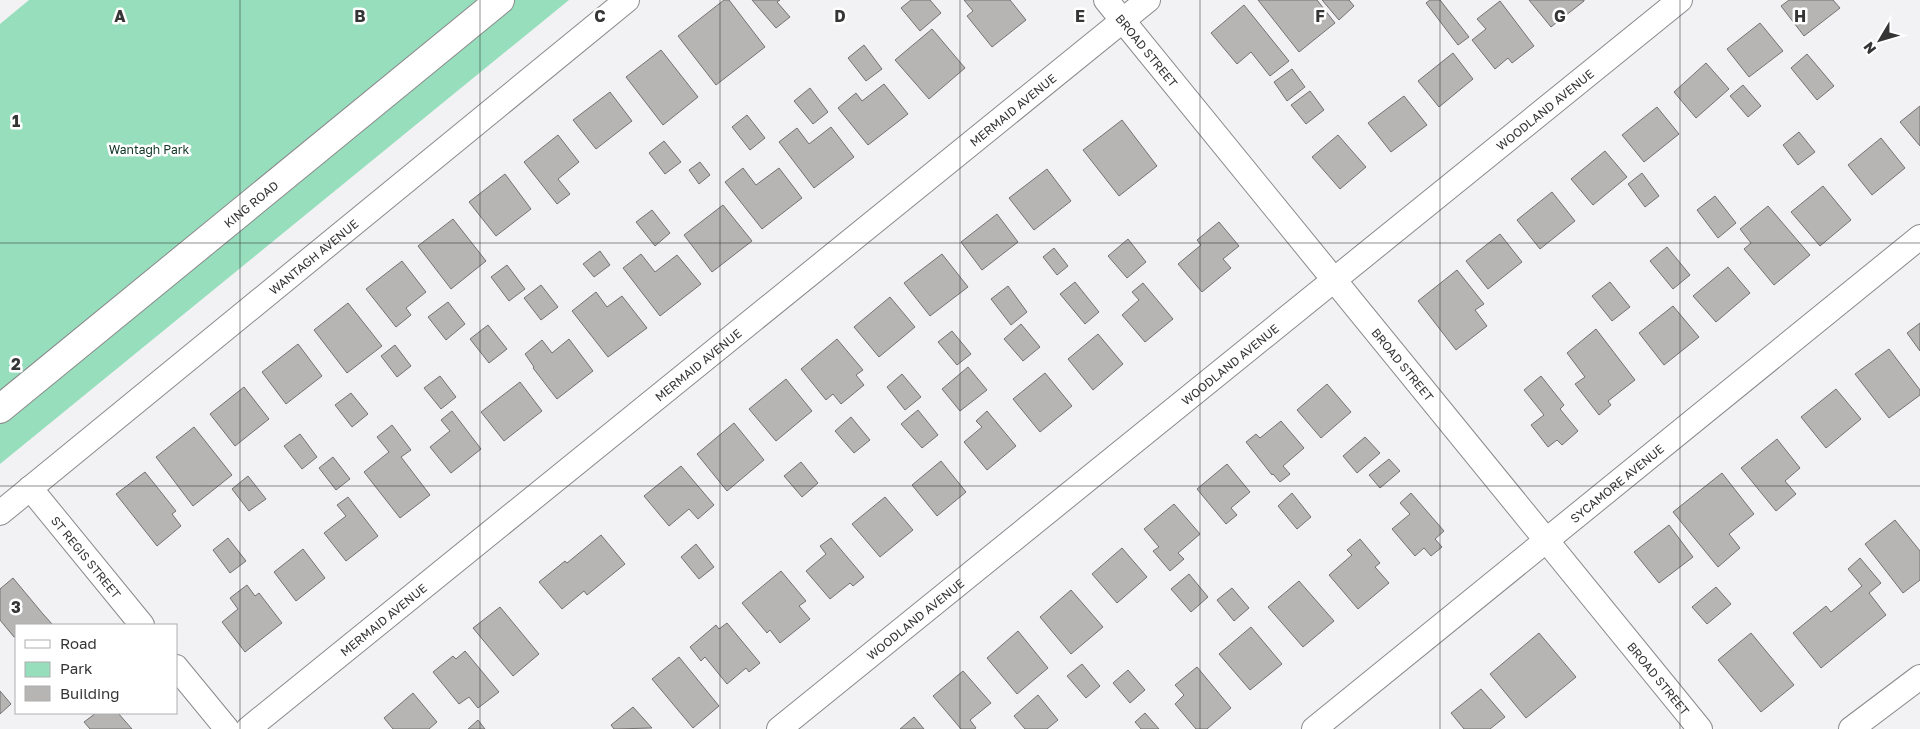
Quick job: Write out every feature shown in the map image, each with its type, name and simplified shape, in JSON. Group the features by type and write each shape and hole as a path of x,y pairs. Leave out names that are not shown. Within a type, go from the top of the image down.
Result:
{"street":[{"name":"KING ROAD","path":"0,409 500,0"},
{"name":"WANTAGH AVENUE","path":"0,513 627,0"},
{"name":"BROAD STREET","path":"1106,0 1700,729"},
{"name":"MERMAID AVENUE","path":"248,729 1148,0"},
{"name":"WOODLAND AVENUE","path":"779,729 1680,0"},
{"name":"SYCAMORE AVENUE","path":"1314,729 1920,237"},
{"name":"ST REGIS STREET","path":"30,488 141,624"},
{"path":"178,669 227,729"},
{"path":"1851,729 1920,677"}],"green space":[{"name":"Wantagh Park","path":"29,0 569,0 0,464 0,24"}],"building":[{"path":"724,0 729,0 765,47 716,85 678,36"},
{"path":"752,0 780,0 777,2 790,17 776,28"},
{"path":"911,0 930,0 941,13 920,31 901,8"},
{"path":"964,0 1010,0 1026,20 992,47 967,16 973,11"},
{"path":"1258,0 1317,0 1335,23 1299,52"},
{"path":"1322,0 1349,0 1354,6 1339,20"},
{"path":"1430,0 1440,0 1469,37 1458,45 1426,3"},
{"path":"1529,0 1584,0 1584,1 1551,27"},
{"path":"1789,0 1833,0 1840,8 1804,36 1781,6"},
{"path":"1500,1 1534,46 1512,63 1508,58 1495,69 1472,40 1486,29 1477,19"},
{"path":"1244,5 1289,61 1270,76 1251,52 1237,64 1211,33"},
{"path":"1760,23 1783,51 1749,77 1727,49"},
{"path":"932,29 965,68 929,99 895,60"},
{"path":"864,45 882,69 866,81 848,58"},
{"path":"661,50 698,97 663,125 626,77"},
{"path":"1453,53 1473,79 1439,107 1418,81"},
{"path":"1807,54 1834,86 1817,100 1791,68"},
{"path":"1706,63 1729,89 1696,118 1674,92"},
{"path":"1292,69 1305,87 1287,101 1274,82"},
{"path":"884,84 908,114 868,145 838,108 856,93 862,101"},
{"path":"1743,85 1761,106 1748,117 1730,96"},
{"path":"810,88 828,112 813,124 794,101"},
{"path":"1310,91 1324,110 1306,124 1291,105"},
{"path":"610,92 632,121 596,149 573,120"},
{"path":"1404,96 1427,125 1391,152 1368,123"},
{"path":"1920,106 1920,146 1900,122"},
{"path":"1657,107 1679,134 1644,162 1622,135"},
{"path":"747,115 765,138 750,150 732,127"},
{"path":"1122,120 1157,166 1119,196 1083,150"},
{"path":"831,127 854,157 814,188 779,142 797,128 809,144"},
{"path":"1799,132 1815,152 1798,165 1783,145"},
{"path":"558,135 579,162 558,179 570,194 557,204 524,162"},
{"path":"1338,135 1366,167 1340,189 1312,157"},
{"path":"1881,138 1905,168 1872,195 1848,165"},
{"path":"664,141 681,162 665,174 649,153"},
{"path":"1605,151 1627,177 1593,205 1571,179"},
{"path":"700,162 710,175 699,184 689,170"},
{"path":"743,168 756,185 779,168 802,198 762,229 725,182"},
{"path":"1047,169 1071,201 1034,230 1009,198"},
{"path":"1642,173 1659,196 1645,207 1628,184"},
{"path":"505,174 531,209 496,236 469,202"},
{"path":"1823,186 1851,220 1820,246 1791,212"},
{"path":"1552,192 1575,221 1540,249 1517,220"},
{"path":"1715,196 1736,223 1718,238 1697,210"},
{"path":"723,205 752,241 712,272 684,235"},
{"path":"1768,206 1810,255 1774,285 1744,249 1751,243 1740,229"},
{"path":"652,210 670,233 655,246 636,222"},
{"path":"997,214 1018,242 982,270 961,242"},
{"path":"453,219 486,261 451,289 418,246"},
{"path":"1219,222 1239,246 1223,259 1231,268 1202,292 1178,264 1201,245 1197,240"},
{"path":"1500,234 1522,262 1488,289 1466,261"},
{"path":"1128,239 1146,262 1127,278 1108,256"},
{"path":"1667,247 1690,275 1673,289 1650,261"},
{"path":"1054,248 1068,266 1057,275 1043,257"},
{"path":"600,251 610,265 594,277 583,264"},
{"path":"641,254 655,272 677,255 701,284 660,316 623,268"},
{"path":"942,254 968,287 930,316 904,283"},
{"path":"402,261 426,292 406,308 411,315 396,327 366,289"},
{"path":"507,265 525,289 509,301 491,277"},
{"path":"1728,267 1750,293 1716,322 1693,296"},
{"path":"1457,270 1484,304 1475,310 1487,326 1456,350 1418,301"},
{"path":"1075,282 1099,312 1085,324 1060,294"},
{"path":"1610,282 1630,307 1612,321 1592,296"},
{"path":"1143,283 1173,319 1145,342 1122,315 1139,300 1132,292"},
{"path":"541,285 558,307 541,320 524,298"},
{"path":"1008,286 1027,312 1011,325 991,299"},
{"path":"596,292 607,307 622,296 647,328 608,357 572,311"},
{"path":"890,297 915,327 879,357 854,327"},
{"path":"448,302 465,324 446,340 428,317"},
{"path":"348,303 382,346 347,373 314,330"},
{"path":"1673,306 1699,337 1664,365 1639,333"},
{"path":"1920,323 1920,351 1907,333"},
{"path":"1021,324 1040,347 1023,361 1004,339"},
{"path":"488,325 507,349 489,363 470,339"},
{"path":"1596,329 1635,380 1608,401 1611,405 1599,415 1575,384 1585,377 1567,353"},
{"path":"952,331 971,354 957,365 938,342"},
{"path":"1098,334 1123,364 1093,390 1068,359"},
{"path":"569,339 593,371 557,399 533,368 525,354 542,340 552,353"},
{"path":"837,339 863,370 856,375 864,385 841,404 833,394 826,400 801,369"},
{"path":"298,344 322,376 286,404 262,372"},
{"path":"395,345 411,366 397,377 381,356"},
{"path":"1889,349 1920,390 1920,395 1889,418 1855,374"},
{"path":"968,367 987,390 960,411 942,389"},
{"path":"1045,373 1072,406 1040,432 1013,399"},
{"path":"902,374 921,397 905,410 887,387"},
{"path":"440,376 456,397 441,409 424,388"},
{"path":"1541,376 1564,405 1560,409 1578,431 1562,445 1557,440 1548,447 1531,425 1544,415 1524,390"},
{"path":"786,379 812,411 776,441 749,409"},
{"path":"520,382 542,411 504,441 481,412"},
{"path":"1327,384 1351,412 1321,438 1297,410"},
{"path":"244,387 269,419 235,446 210,414"},
{"path":"1836,389 1861,419 1826,448 1801,417"},
{"path":"351,393 368,414 352,427 335,405"},
{"path":"918,410 938,435 922,448 901,424"},
{"path":"452,411 481,449 451,473 430,447 450,431 441,420"},
{"path":"987,411 1016,446 987,470 964,442 982,427 976,421"},
{"path":"851,417 870,440 854,453 835,431"},
{"path":"1281,421 1304,448 1283,466 1290,474 1280,482 1272,475 1246,442 1256,434 1260,438"},
{"path":"734,423 764,460 727,491 697,454"},
{"path":"392,425 411,450 401,457 430,495 400,518 364,472 389,452 377,437"},
{"path":"194,427 232,475 193,506 156,457"},
{"path":"300,434 317,457 302,469 284,446"},
{"path":"1365,437 1380,453 1357,473 1343,456"},
{"path":"1777,439 1800,468 1785,481 1796,494 1776,511 1741,468"},
{"path":"333,457 350,479 336,490 319,468"},
{"path":"1389,459 1400,471 1380,488 1369,475"},
{"path":"941,461 966,492 937,516 912,485"},
{"path":"801,462 818,483 802,497 784,476"},
{"path":"1227,464 1250,492 1231,508 1237,515 1226,524 1197,489"},
{"path":"681,466 714,505 698,519 689,509 669,526 644,496"},
{"path":"145,472 176,511 172,514 181,526 157,546 116,494"},
{"path":"1722,473 1754,514 1729,534 1740,548 1718,567 1673,512"},
{"path":"248,476 266,499 249,511 232,489"},
{"path":"1292,493 1311,517 1297,529 1278,506"},
{"path":"1411,493 1444,531 1435,539 1442,547 1431,556 1424,548 1415,556 1392,529 1410,514 1400,503"},
{"path":"348,497 378,536 346,561 324,533 346,516 337,505"},
{"path":"885,497 913,530 880,557 852,524"},
{"path":"1174,504 1200,534 1178,553 1184,559 1170,571 1153,551 1159,547 1144,529"},
{"path":"1895,520 1920,551 1920,580 1903,593 1865,544"},
{"path":"1669,525 1693,557 1659,583 1634,552"},
{"path":"601,535 625,564 587,595 584,591 562,609 539,582 565,561 567,563"},
{"path":"228,538 246,561 230,573 213,550"},
{"path":"831,538 864,577 853,586 850,583 830,599 806,571 826,554 820,546"},
{"path":"1360,539 1380,563 1375,567 1389,583 1358,609 1329,575 1352,555 1347,550"},
{"path":"696,544 714,567 699,579 681,557"},
{"path":"1122,548 1147,577 1117,603 1092,574"},
{"path":"303,549 325,578 296,601 274,572"},
{"path":"1860,558 1881,583 1869,593 1886,615 1821,668 1793,633 1826,606 1831,612 1862,586 1848,569"},
{"path":"781,571 806,601 799,606 810,619 780,643 770,630 767,633 742,603"},
{"path":"1189,574 1208,597 1191,612 1171,589"},
{"path":"13,578 52,624 15,624 14,637 0,620 0,589"},
{"path":"1299,581 1334,621 1303,647 1268,607"},
{"path":"247,585 255,596 259,593 282,623 245,652 222,622 238,609 230,598"},
{"path":"1716,587 1731,604 1707,624 1692,607"},
{"path":"1232,588 1249,608 1234,621 1217,600"},
{"path":"1071,590 1103,627 1071,654 1040,617"},
{"path":"500,607 539,654 513,676 473,628"},
{"path":"727,623 760,663 749,672 746,668 727,684 705,657 701,661 690,647 716,625 719,629"},
{"path":"1251,627 1282,664 1250,690 1219,654"},
{"path":"1018,631 1048,668 1017,694 987,658"},
{"path":"1539,633 1576,677 1526,718 1490,674"},
{"path":"1751,633 1794,685 1761,712 1718,660"},
{"path":"465,651 499,692 478,708 469,697 459,704 433,672 453,656 456,659"},
{"path":"679,657 719,706 693,728 652,679"},
{"path":"1082,664 1100,686 1086,698 1067,676"},
{"path":"1197,667 1231,708 1207,729 1196,729 1175,704 1184,695 1175,685"},
{"path":"1128,670 1145,690 1130,703 1113,683"},
{"path":"963,671 991,703 970,720 976,728 974,729 961,729 933,696"},
{"path":"1481,689 1505,717 1490,729 1464,729 1451,713"},
{"path":"0,691 11,704 0,714"},
{"path":"413,693 437,722 429,729 393,729 384,718"},
{"path":"1038,695 1058,720 1047,729 1025,729 1014,716"},
{"path":"633,707 652,728 614,729 611,725"},
{"path":"1145,713 1159,729 1141,729 1135,722"},
{"path":"95,714 119,714 132,729 90,729 84,722"},
{"path":"914,717 924,729 900,729"},
{"path":"478,720 485,729 468,729"}]}
